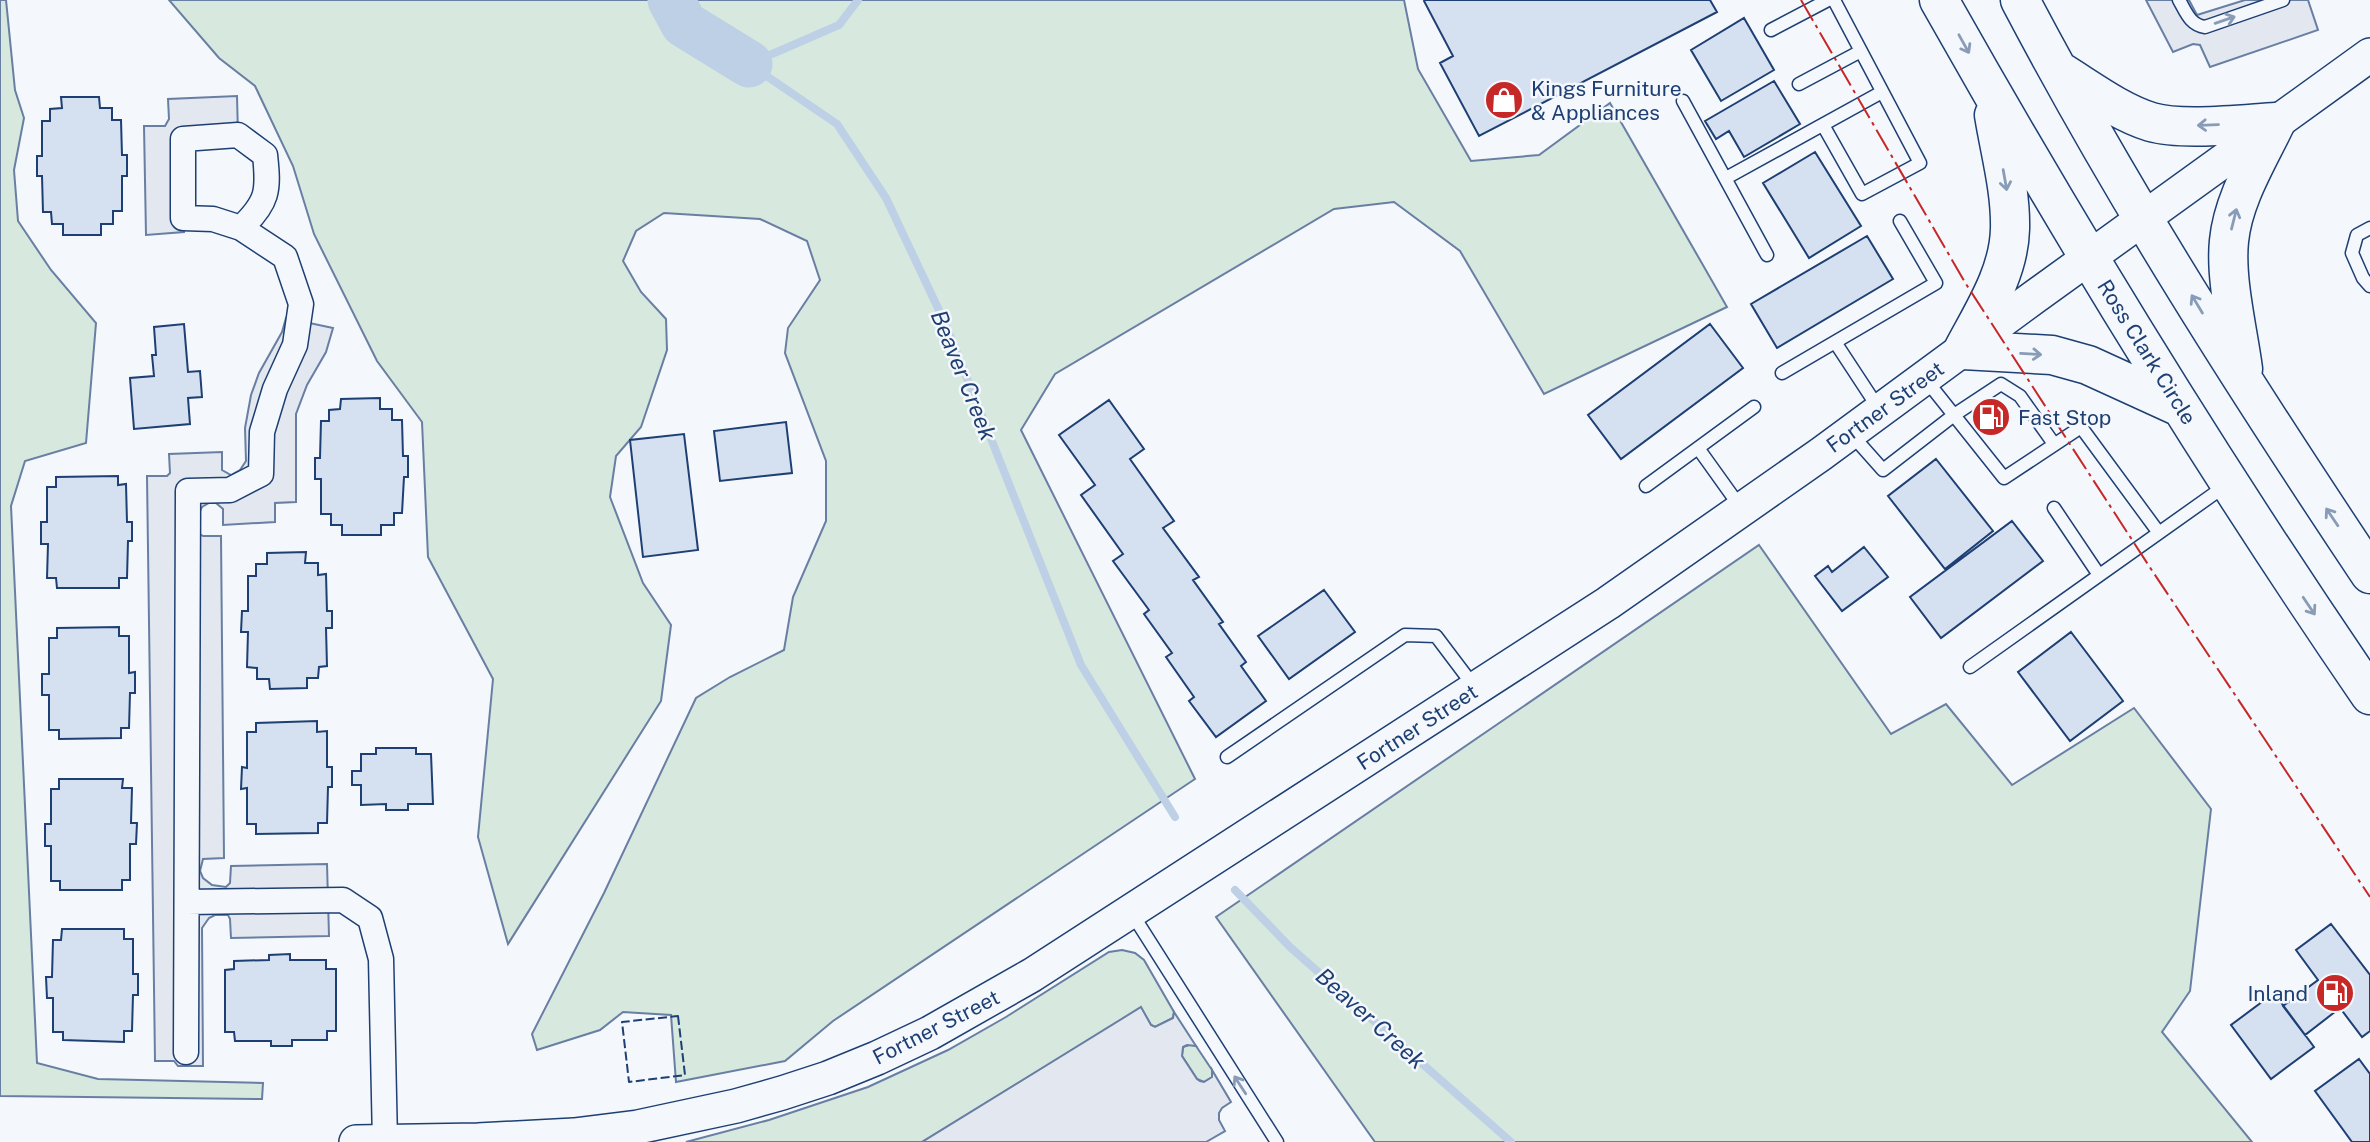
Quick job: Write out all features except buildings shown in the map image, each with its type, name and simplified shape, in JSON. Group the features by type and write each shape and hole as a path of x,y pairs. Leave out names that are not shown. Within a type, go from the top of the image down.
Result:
{"highway":[{"name":"Ross Clark Circle","path":"1939,0 2089,258 2180,407 2228,484 2370,695"},
{"path":"2020,0 2056,69 2245,383 2367,563"},
{"path":"2056,69 2122,109 2152,122 2175,126 2276,122 2244,187 2233,216 2228,243 2245,383"},
{"path":"1989,89 2007,191 2010,229 2006,258 1995,291 1963,350 2052,355 2088,365 2180,407"}],"street":[{"name":"Fortner Street","path":"356,1142 642,1135 828,1078 877,1058 983,1005 1608,603 1850,433 2370,55"},
{"path":"186,1052 188,491 230,490 261,474 262,432 275,390 295,345 301,304 285,257 241,228 213,219 183,218 183,139 238,135 265,155 268,186 257,213 241,228"},
{"path":"187,902 343,900 370,918 381,959 385,1142"}],"lane":[{"path":"1771,30 1828,0"},
{"path":"1823,125 1862,194 1920,163 1834,0"},
{"path":"2179,0 2191,21 2197,26 2205,27 2283,0"},
{"path":"1799,84 1861,51"},
{"path":"1726,178 1882,92"},
{"path":"1683,101 1767,255"},
{"path":"1782,373 1936,284 1900,221"},
{"path":"2370,228 2357,235 2353,253 2363,278 2370,286"},
{"path":"1835,342 1880,411"},
{"path":"1925,378 2004,478 2081,427 2159,533"},
{"path":"1850,433 1883,470 1954,415 2001,384 2020,396 2054,444"},
{"path":"1646,486 1754,407"},
{"path":"1698,449 1742,510"},
{"path":"1970,667 2228,484"},
{"path":"2054,508 2099,575"},
{"path":"1227,757 1405,635 1436,636 1476,689"},
{"path":"1130,911 1278,1142"}],"shaded area":[{"path":"0,0 6,0 15,90 24,118 14,170 18,221 51,270 96,323 86,443 25,461 11,506 37,1063 98,1079 263,1083 262,1099 0,1096"},
{"path":"169,0 1404,0 1418,69 1471,161 1539,155 1610,103 1727,307 1544,394 1460,251 1394,202 1334,209 1055,374 1021,430 1195,779 833,1021 785,1061 676,1082 671,1015 623,1012 600,1030 537,1050 532,1034 604,893 696,698 730,677 784,650 793,597 826,521 826,461 785,353 788,328 820,280 807,241 760,219 664,213 636,231 623,261 641,292 666,319 667,350 641,427 616,456 610,497 643,583 671,625 661,701 508,944 478,837 493,679 428,557 422,422 377,361 314,234 293,166 255,86 219,58"},
{"path":"2146,0 2189,0 2197,15 2245,0 2308,0 2318,30 2210,67 2200,45 2193,44 2173,52"},
{"path":"237,96 238,135 183,139 184,232 146,235 144,126 165,126 169,119 168,99"},
{"path":"286,318 333,328 326,352 307,385 296,414 296,502 275,503 275,522 223,525 223,509 216,503 202,507 199,513 198,533 203,536 221,536 224,858 203,859 200,871 203,878 212,885 226,887 230,883 231,866 327,864 329,936 231,938 228,915 209,918 202,928 203,1066 178,1066 174,1061 155,1061 147,476 167,476 170,473 169,454 222,452 222,470 231,475 240,470 246,461 245,428 251,395 259,373 282,332"},
{"path":"1759,545 1891,734 1946,704 2012,785 2134,708 2211,809 2190,991 2162,1032 2252,1142 1375,1142 1216,917"},
{"path":"1122,950 1135,953 1144,960 1174,1012 1173,1018 1155,1027 1141,1008 922,1142 686,1142 769,1120 868,1087 948,1050 1109,952"},
{"path":"1141,1007 1151,1025 1155,1027 1173,1018 1174,1012 1196,1046 1183,1047 1182,1056 1200,1081 1204,1082 1212,1077 1212,1070 1231,1102 1219,1113 1219,1120 1225,1131 1206,1142 922,1142"},
{"path":"1192,1044 1212,1070 1212,1077 1204,1082 1197,1079 1182,1056 1183,1047"}],"waterway":[{"name":"Beaver Creek","path":"671,0 684,24 749,64"},
{"path":"749,64 839,25 858,0"},
{"name":"Beaver Creek","path":"749,64 837,124 886,198 945,323 1081,665 1175,817"},
{"name":"Beaver Creek","path":"1235,890 1290,947 1511,1142"}],"fence":[{"path":"678,1016 685,1075 629,1082 622,1022 678,1016"}],"power":[{"path":"1801,0 1966,284 2149,566 2370,897"}],"place":[{"name":"Kings Furniture & Appliances","path":"1504,100"},
{"name":"Fast Stop","path":"1991,417"},
{"name":"Inland","path":"2335,993"}]}
